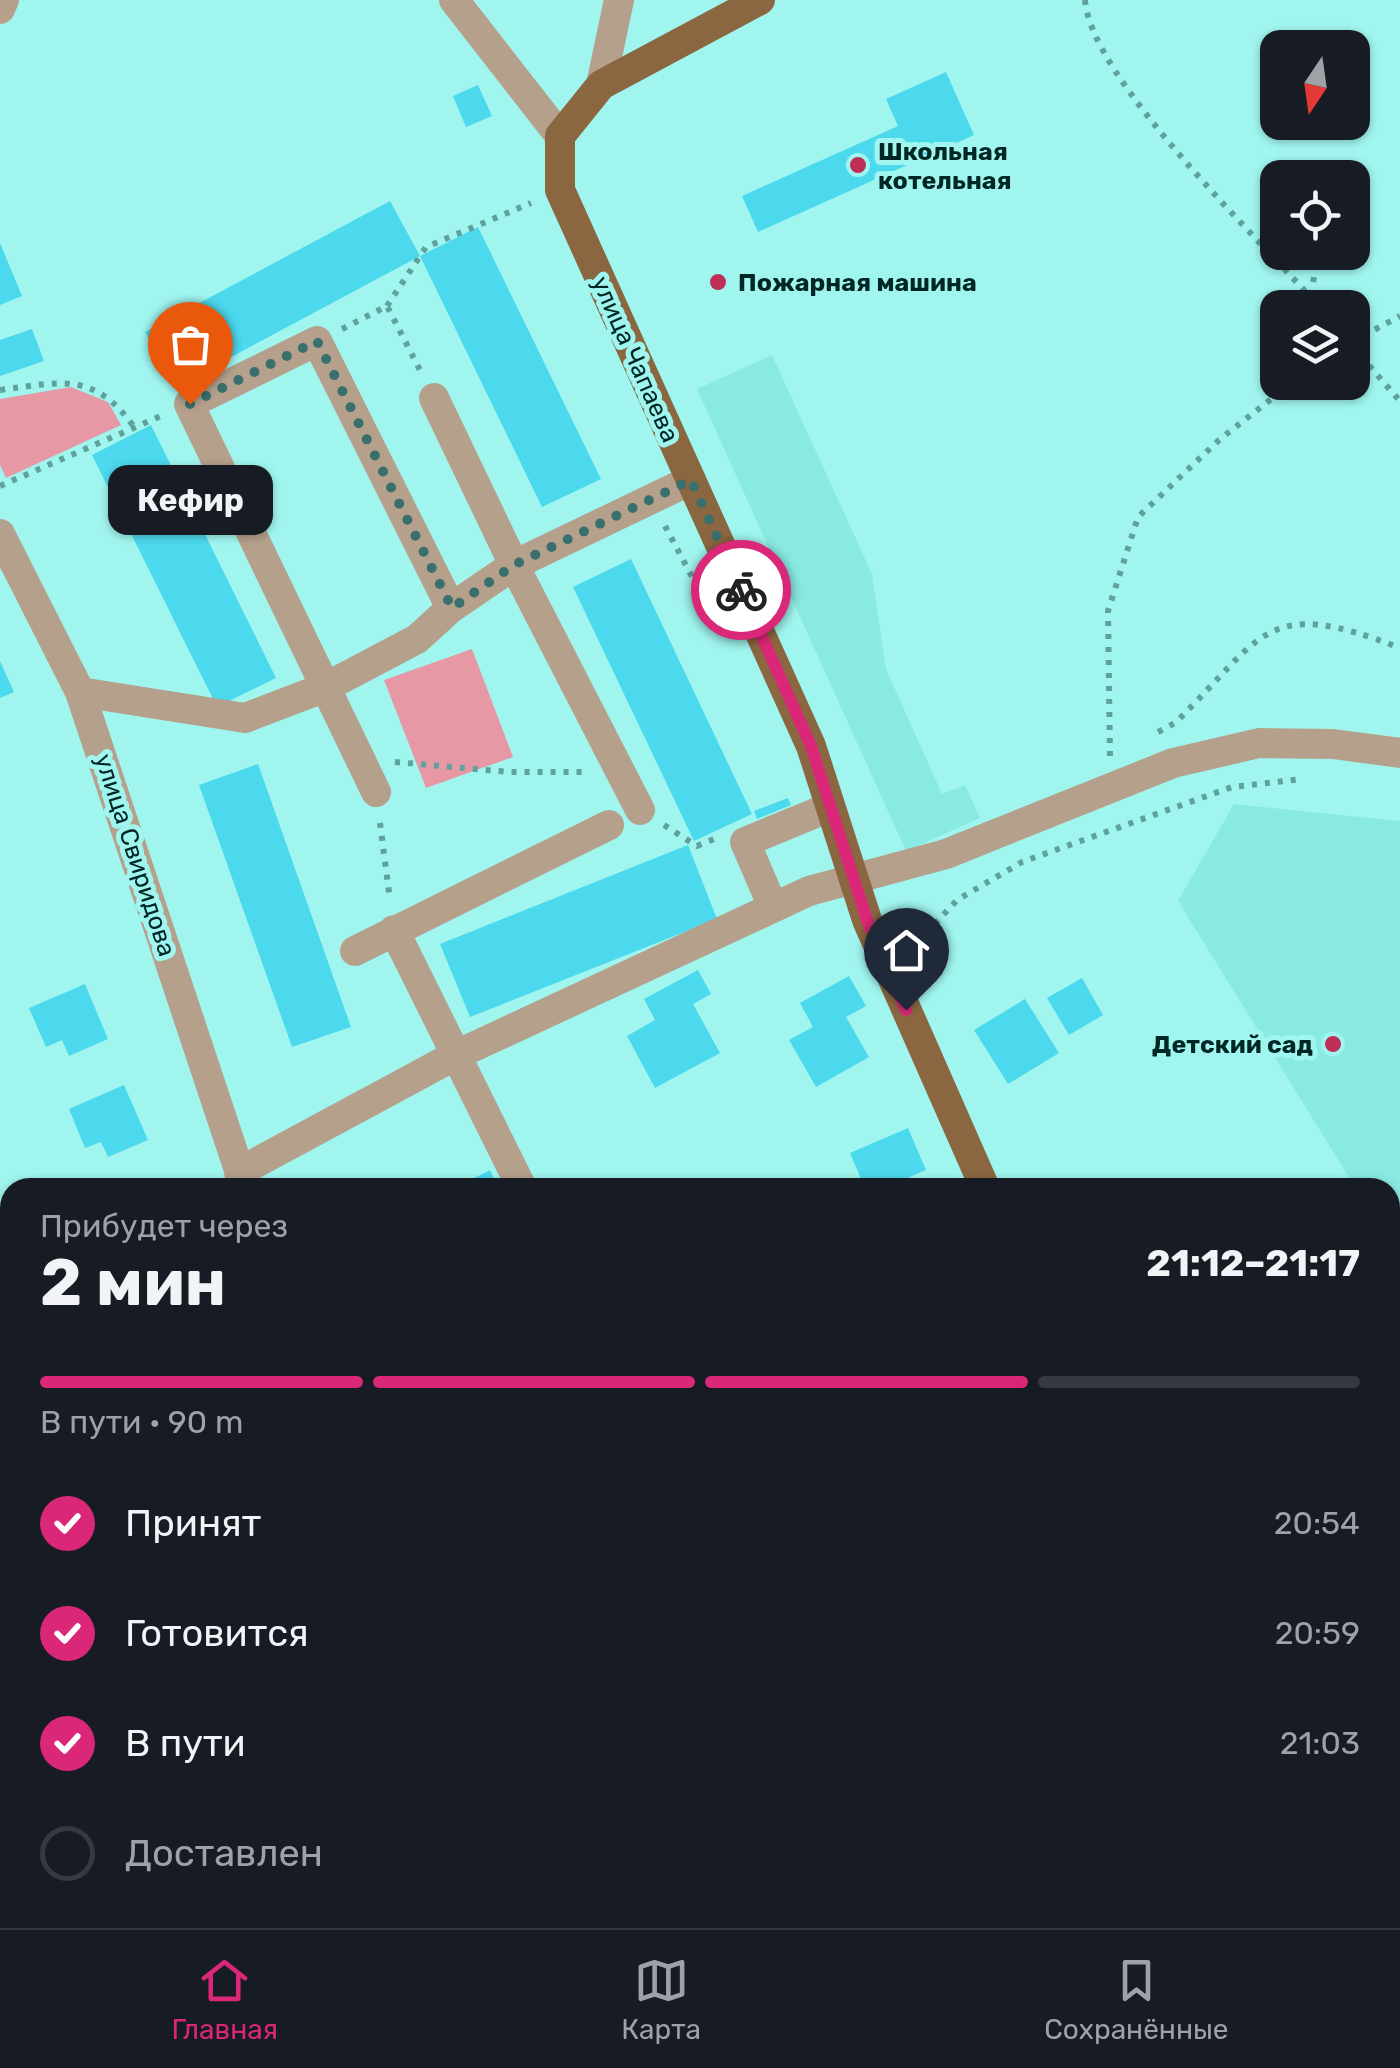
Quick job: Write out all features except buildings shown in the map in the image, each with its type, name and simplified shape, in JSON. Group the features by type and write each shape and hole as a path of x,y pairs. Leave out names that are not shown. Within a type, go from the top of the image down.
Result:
{"main road":[{"path":"560,136 601,85 760,0"},
{"name":"улица Чапаева","path":"560,136 560,190 811,746 867,920 981,1178"}],"street":[{"path":"0,9 4,0"},
{"path":"454,0 560,136"},
{"path":"601,85 618,0"},
{"path":"376,792 190,404 317,341 452,608"},
{"path":"434,398 514,565 640,810"},
{"path":"80,692 246,718 326,688 417,639 452,608 514,565 691,480"},
{"name":"улица Свиридова","path":"0,534 80,692 241,1178"},
{"path":"245,1178 456,1055 809,891 900,869 1174,763 1242,747 1333,744 1400,755"},
{"path":"772,908 745,842 830,807"},
{"path":"355,950 609,825"},
{"path":"809,891 834,872 842,845 863,866 900,869"},
{"path":"867,920 874,890 900,869"},
{"path":"809,891 828,890 842,896 867,920"},
{"path":"394,930 517,1178"}],"path":[{"path":"1086,0 1087,24 1126,84 1236,223 1303,290"},
{"path":"317,341 388,306 426,246 560,190"},
{"path":"388,306 434,398"},
{"path":"1370,334 1400,316"},
{"path":"1370,365 1400,401"},
{"path":"0,390 74,381 114,399 134,428"},
{"path":"1126,746 1111,752 1108,611 1138,517 1219,440 1270,400"},
{"path":"0,486 190,404"},
{"path":"1141,739 1175,723 1256,640 1292,622 1348,628 1400,648"},
{"path":"359,755 509,772 606,773 640,810 697,846 738,829 745,842"},
{"path":"893,981 914,975 934,925 957,900 1022,862 1232,786 1308,778"},
{"path":"376,792 394,930"}],"shaded area":[{"path":"772,355 872,574 886,669 942,794 965,785 980,818 906,851 697,389"},
{"path":"71,387 108,402 121,425 6,478 0,465 0,399"},
{"path":"472,649 513,757 426,788 384,680"},
{"name":"Детский сад","path":"1234,804 1400,821 1400,1178 1349,1178 1178,901"}],"way so far":[{"path":"190,404 317,341 452,608 514,565 691,480 741,590"}],"place":[{"name":"Школьная котельная","path":"858,165"},
{"name":"Пожарная машина","path":"718,282"},
{"name":"Кефир","path":"190,404"},
{"name":"Детский сад","path":"1333,1044"}],"route":[{"path":"741,590 811,746 867,920 906,1010"}]}
